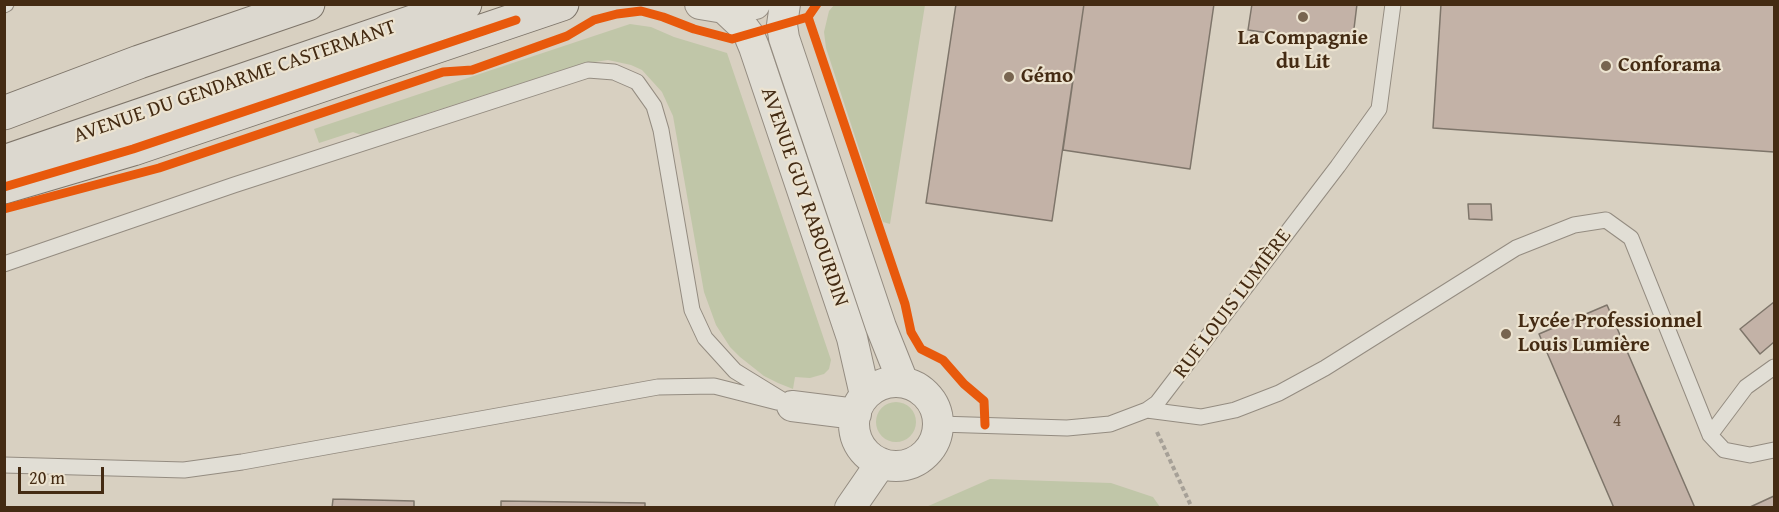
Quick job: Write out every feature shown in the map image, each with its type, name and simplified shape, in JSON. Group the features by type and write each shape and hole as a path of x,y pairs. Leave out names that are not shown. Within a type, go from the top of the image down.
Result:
{"main road":[{"path":"4,113 139,62 308,4"},
{"name":"AVENUE DU GENDARME CASTERMANT","path":"4,141 400,4"},
{"name":"AVENUE DU GENDARME CASTERMANT","path":"4,162 465,4"},
{"path":"4,187 134,149 562,4"}],"street":[{"path":"712,6 755,4"},
{"name":"AVENUE GUY RABOURDIN","path":"785,4 782,25 784,38 881,327 903,382"},
{"name":"AVENUE GUY RABOURDIN","path":"712,6 740,23 754,47 852,338 860,404"},
{"path":"889,382 903,382 914,385 932,401 939,424 930,449 920,459 894,466 870,457 862,448 854,425 860,404 876,387 889,382"},
{"path":"792,406 860,404"},
{"path":"850,507 881,463"}],"lane":[{"name":"RUE LOUIS LUMIÈRE","path":"939,424 1067,428 1110,424 1157,404 1379,109 1393,4"},
{"path":"4,264 234,185 537,86 588,70 614,72 637,82 654,106 661,130 692,310 705,338 735,371 792,406"},
{"path":"1147,410 1201,417 1235,410 1279,393 1325,368 1516,248 1574,225 1606,220 1631,238 1710,435 1724,450 1750,455 1774,450"},
{"path":"1710,435 1746,387 1774,367"},
{"path":"4,465 184,470 242,462 658,387 714,386 792,406"}],"path":[{"path":"1147,410 1191,506 1186,507"}],"green space":[{"path":"834,5 925,5 890,224 883,222 826,48 824,32 829,11"},
{"path":"630,24 651,27 674,37 727,53 831,360 829,369 824,374 810,378 795,377 793,389 778,383 764,376 740,357 730,347 716,325 704,292 673,116 662,92 642,70 608,60 581,64 416,117 403,125 367,137 353,132 319,143 314,129"},
{"path":"896,402 910,408 916,422 910,436 896,442 882,436 876,422 882,408"},
{"path":"990,479 1111,483 1153,497 1160,507 926,507"}],"building":[{"name":"Gémo","path":"956,4 1084,4 1052,221 926,203"},
{"path":"1084,4 1214,4 1190,169 1063,150"},
{"name":"La Compagnie du Lit","path":"1252,4 1357,4 1352,45 1248,30"},
{"name":"Conforama","path":"1441,4 1774,4 1774,152 1433,128"},
{"path":"1468,204 1491,204 1492,220 1469,219"},
{"path":"1774,302 1774,342 1760,354 1740,329"},
{"path":"1607,305 1695,508 1614,508 1539,334"},
{"path":"1774,496 1774,508 1748,508"},
{"path":"333,499 414,501 414,508 332,508"},
{"path":"501,501 645,503 645,508 501,508"}],"cycle path":[{"path":"4,209 159,168 443,72 472,70 567,36 594,20 617,14 641,11 732,39 808,17 817,4"},
{"path":"808,17 905,304 911,332 921,349 943,360 964,384 984,401 985,425"},
{"path":"4,187 133,149 516,20"}],"place":[{"name":"La Compagnie du Lit","path":"1303,17"},
{"name":"Conforama","path":"1606,66"},
{"name":"Gémo","path":"1009,77"},
{"name":"Lycée Professionnel Louis Lumière","path":"1506,334"}]}
